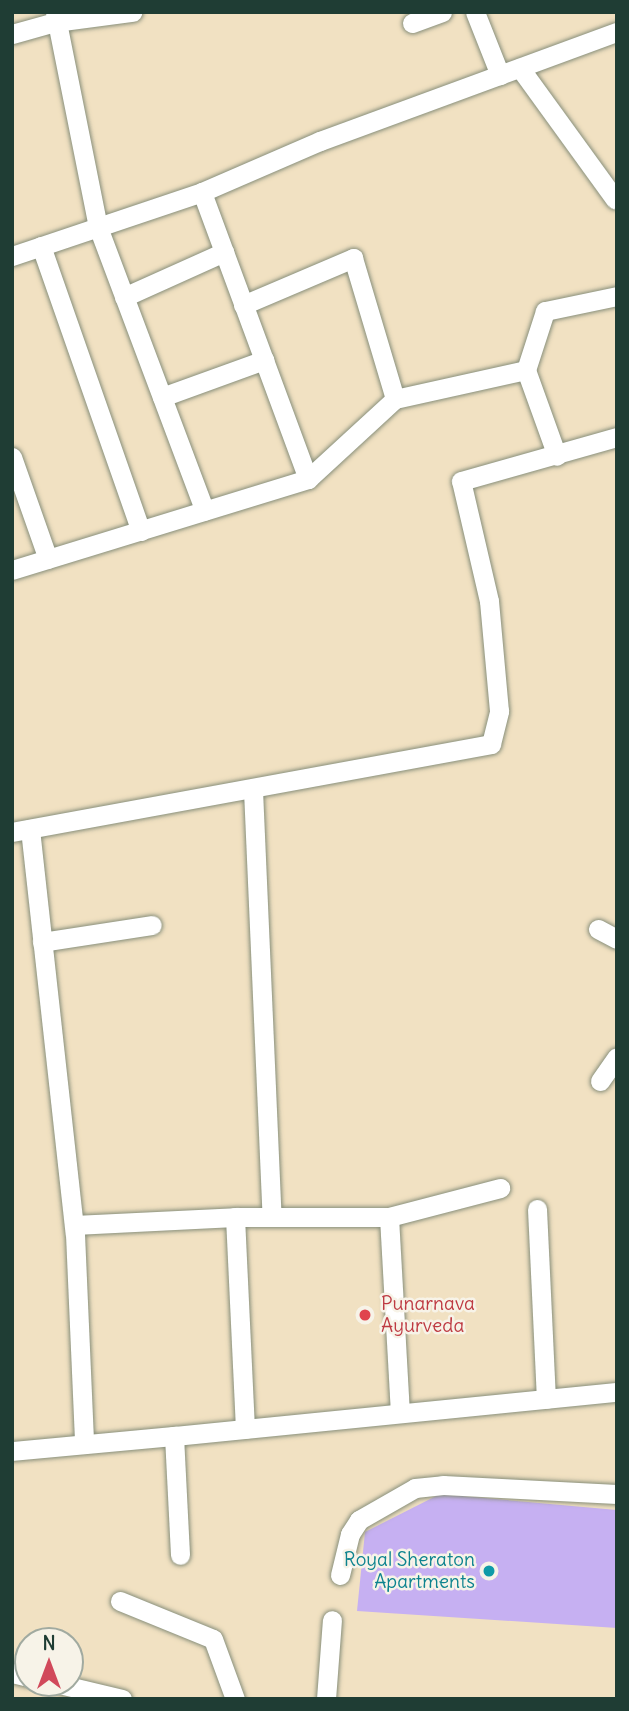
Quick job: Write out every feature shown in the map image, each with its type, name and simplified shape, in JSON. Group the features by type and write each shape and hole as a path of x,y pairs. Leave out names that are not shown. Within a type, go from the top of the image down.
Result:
{"street":[{"path":"12,34 55,17 132,12"},
{"path":"412,23 442,12"},
{"path":"475,12 500,75"},
{"path":"55,17 98,228 205,511"},
{"path":"12,256 202,192 320,141 617,32"},
{"path":"520,68 615,200"},
{"path":"202,192 308,479"},
{"path":"41,246 141,531"},
{"path":"124,297 224,252"},
{"path":"243,305 353,258 395,399"},
{"path":"557,456 526,370 545,312 617,296"},
{"path":"162,397 264,360"},
{"path":"12,570 308,479 395,399 526,370"},
{"path":"84,1444 74,1225 42,942 21,831 491,744 499,711 489,601 461,481 617,437"},
{"path":"12,457 48,559"},
{"path":"253,790 272,1217"},
{"path":"42,942 152,925"},
{"path":"598,929 617,939"},
{"path":"600,1081 617,1057"},
{"path":"74,1225 234,1217 389,1217 500,1188"},
{"path":"537,1209 546,1399"},
{"path":"234,1217 246,1429"},
{"path":"389,1217 400,1413"},
{"path":"12,1451 617,1392"},
{"path":"173,1436 180,1555"},
{"path":"340,1575 350,1534 359,1520 415,1488 443,1485 617,1494"},
{"path":"120,1601 213,1639 234,1699"},
{"path":"326,1699 332,1620"},
{"path":"84,1690 122,1699"}],"building":[{"name":"Royal Sheraton Apartments","path":"440,1494 617,1510 617,1628 357,1611 365,1532"}],"place":[{"name":"Punarnava Ayurveda","path":"365,1315"},
{"name":"Royal Sheraton Apartments","path":"489,1571"}]}
